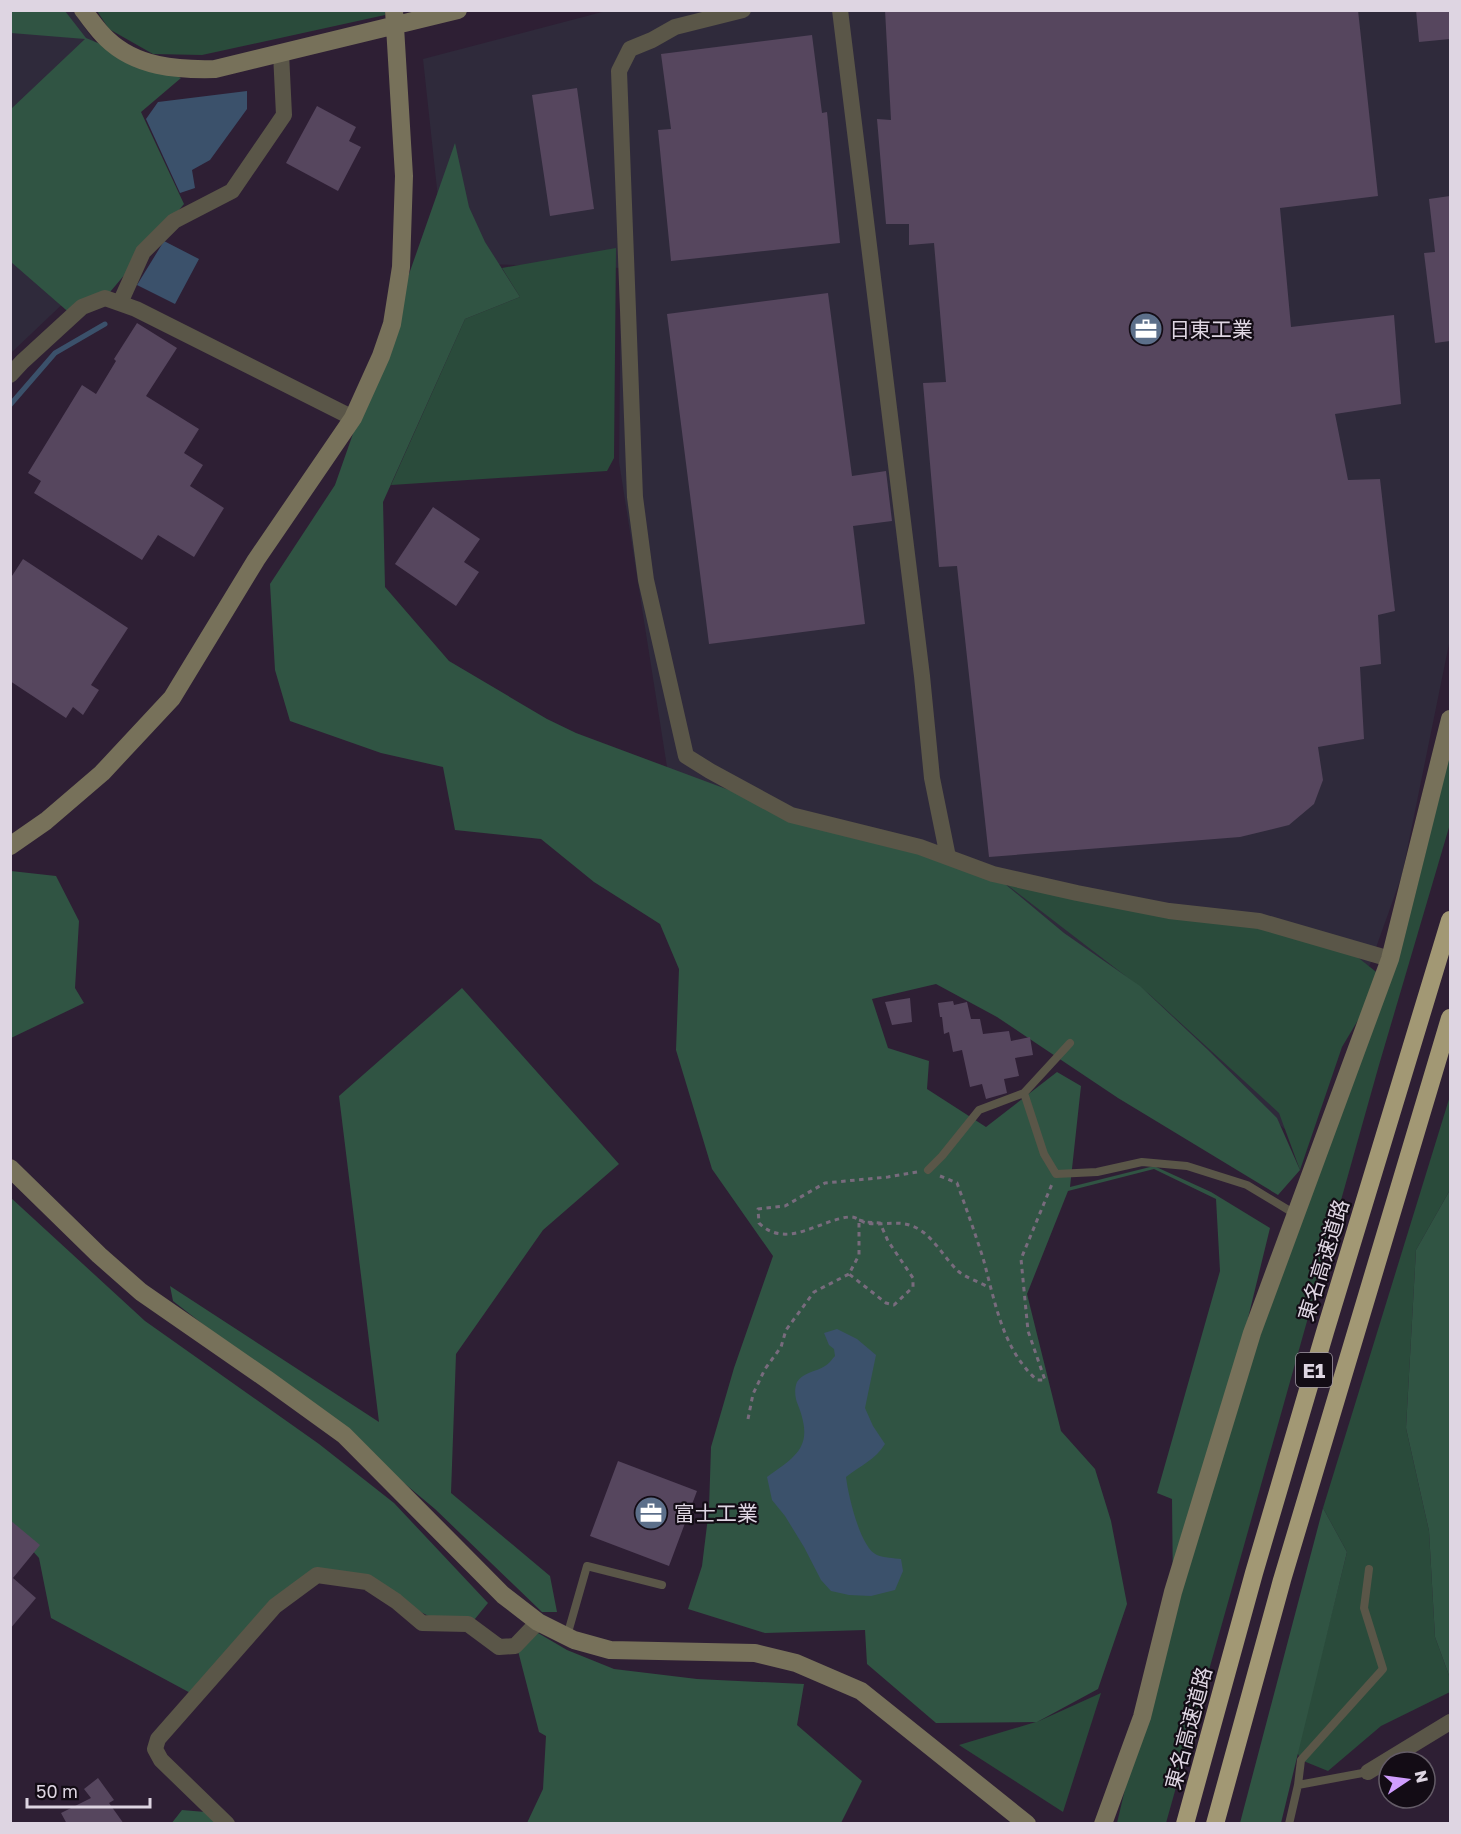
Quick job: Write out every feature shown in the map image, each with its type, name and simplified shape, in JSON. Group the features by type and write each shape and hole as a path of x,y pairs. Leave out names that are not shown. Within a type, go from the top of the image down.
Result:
{"highway":[{"name":"東名高速道路","path":"1185,1824 1254,1573 1450,920"},
{"name":"E1","path":"1215,1824 1285,1568 1450,1018"}],"street":[{"path":"83,10 107,40 133,57 160,67 188,70 215,69 281,54 394,18 458,10"},
{"path":"743,10 675,27 630,49 619,71 635,497 646,580 686,756 791,815 920,847 993,874 1169,911 1259,921 1390,959"},
{"path":"840,10 922,676 932,778 948,857"},
{"path":"10,846 46,820 102,773 172,698 256,560 353,418 381,356 392,324 401,267 404,176 394,18"},
{"path":"120,303 143,252 174,221 232,191 284,115 281,54"},
{"path":"10,375 82,307 105,298 136,309 353,418"},
{"path":"1103,1824 1142,1717 1173,1592 1252,1333 1390,959 1450,719"},
{"path":"10,1168 99,1255 141,1292 344,1435 503,1595 538,1622 567,1637 609,1650 755,1653 796,1663 830,1676 861,1691 1027,1824"},
{"path":"227,1824 160,1760 155,1749 158,1739 275,1606 317,1575 367,1582 396,1601 422,1623 468,1624 499,1647 515,1646 538,1622"},
{"path":"1368,1772 1450,1722"}],"lane":[{"path":"928,1170 979,1110 1024,1093 1070,1043"},
{"path":"1024,1093 1044,1154 1056,1174 1097,1172 1142,1162 1187,1166 1247,1185 1295,1214"},
{"path":"567,1637 587,1566 662,1585"},
{"path":"1288,1824 1298,1785 1301,1760 1383,1669 1364,1608 1370,1569"},
{"path":"1298,1785 1368,1772"}],"path":[{"path":"990,1288 959,1272 928,1237 912,1225 866,1222 852,1216 798,1234 783,1235 765,1229 759,1223 758,1209 785,1206 825,1183 888,1177 928,1170 957,1183 974,1228 990,1288 1009,1342 1024,1368 1037,1380 1045,1380 1028,1331 1021,1259 1056,1174"},
{"path":"748,1419 753,1394 765,1369 781,1347 786,1330 814,1292 849,1274 859,1255 860,1220"},
{"path":"849,1274 886,1303 894,1305 914,1287 913,1278 888,1241 880,1223"}],"shaded area":[{"path":"11,11 73,11 126,86 93,275 11,353"},
{"path":"606,11 1450,11 1450,639 1402,875 1305,1146 1020,907 673,805 619,462 621,268 445,263 423,59"}],"green space":[{"path":"385,10 385,15 202,55 153,54 109,29 97,11"},
{"path":"11,11 65,11 86,38 181,78 141,112 184,204 105,298 73,316 11,262 11,109 85,39 11,33"},
{"path":"455,143 469,207 485,242 520,297 465,319 383,502 385,587 449,661 547,719 576,733 812,821 993,874 1064,933 1140,986 1207,1049 1277,1118 1300,1170 1278,1195 1118,1098 997,1017 936,984 872,999 888,1048 929,1061 927,1089 986,1127 1057,1072 1081,1086 1070,1187 1154,1166 1211,1192 1270,1228 1199,1519 1173,1592 1172,1499 1157,1493 1220,1271 1216,1199 1154,1169 1068,1191 1027,1294 1061,1431 1095,1469 1111,1521 1127,1604 1098,1689 1037,1722 936,1723 867,1664 865,1630 765,1633 688,1609 702,1566 709,1509 711,1447 734,1368 773,1256 712,1169 676,1050 679,969 660,924 594,882 541,839 455,830 443,767 381,753 290,721 275,670 270,584 335,485"},
{"path":"616,248 614,458 607,471 391,485 465,319 520,297 502,268"},
{"path":"1450,719 1450,824 1379,1065 1166,1823 1117,1823 1142,1717 1193,1529 1373,995 1342,1047 1300,1170 1279,1113 1149,994 993,874 1341,944 1380,975"},
{"path":"11,871 56,876 79,921 75,988 84,1003 11,1038"},
{"path":"462,988 619,1164 543,1230 456,1354 451,1493 550,1576 557,1612 542,1612 435,1509 362,1448 173,1301 170,1286 379,1422 339,1096"},
{"path":"1450,1096 1450,1190 1416,1250 1406,1428 1429,1531 1435,1637 1450,1678 1450,1692 1381,1726 1328,1771 1301,1760 1297,1752 1347,1552 1323,1508"},
{"path":"1450,1190 1450,1678 1435,1637 1429,1531 1406,1428 1416,1250"},
{"path":"10,1197 145,1321 319,1444 394,1503 488,1603 470,1625 440,1622 355,1578 314,1572 196,1696 51,1618 39,1558 11,1527"},
{"path":"1323,1508 1347,1552 1281,1823 1240,1823"},
{"path":"538,1633 567,1650 614,1669 697,1679 804,1684 797,1725 862,1781 841,1823 527,1823 543,1789 546,1736 539,1732 517,1647"},
{"path":"1101,1693 1063,1812 959,1745 1039,1721"},
{"path":"182,1810 217,1813 227,1824 171,1824"}],"water":[{"path":"247,91 247,109 210,160 192,170 195,188 180,193 146,119 158,102"},
{"path":"164,241 199,259 175,304 137,285"},
{"path":"837,1329 857,1339 876,1355 865,1408 885,1444 872,1458 846,1477 856,1520 865,1542 877,1555 901,1559 903,1571 895,1590 871,1596 831,1591 821,1580 804,1547 772,1500 767,1477 795,1455 800,1448 804,1430 796,1397 796,1385 803,1376 826,1365 835,1356 834,1349 829,1345 824,1333"}],"building":[{"path":"885,10 1358,10 1378,196 1280,208 1291,327 1394,315 1401,404 1335,414 1348,480 1380,479 1395,611 1378,615 1381,664 1360,667 1364,739 1318,747 1323,780 1314,804 1289,825 1240,837 989,857 957,566 939,567 923,383 946,382 934,243 909,245 909,224 886,224 877,119 891,120"},
{"path":"1416,10 1450,10 1450,39 1419,42"},
{"path":"812,35 822,113 827,112 840,243 671,261 658,130 671,129 661,54"},
{"path":"577,88 594,209 550,216 532,95"},
{"path":"317,106 356,127 349,141 361,147 338,191 286,163"},
{"path":"1450,196 1450,341 1435,343 1424,253 1435,252 1429,199"},
{"path":"828,293 852,476 886,471 892,521 853,526 865,624 709,644 667,314"},
{"path":"137,323 177,348 146,396 199,429 184,453 203,465 190,486 224,508 194,557 158,535 142,560 34,493 41,481 28,473 82,385 96,394 116,361 114,359"},
{"path":"433,507 480,539 464,562 479,572 456,606 395,564"},
{"path":"23,559 128,628 91,685 99,690 83,715 73,707 66,718 10,681 10,579"},
{"path":"910,998 912,1022 892,1025 885,1002"},
{"path":"953,1001 954,1005 967,1002 971,1019 980,1019 983,1034 1009,1031 1011,1041 1030,1037 1033,1055 1015,1058 1019,1076 1004,1079 1007,1093 986,1099 982,1084 970,1087 962,1050 953,1052 949,1032 944,1034 942,1017 940,1017 938,1003"},
{"path":"618,1461 697,1491 669,1566 590,1536"},
{"path":"10,1520 40,1545 13,1578 36,1598 10,1629"},
{"path":"98,1778 114,1800 109,1803 124,1824 67,1824 61,1813 91,1798 84,1789"}],"waterway":[{"path":"10,405 55,353 105,324"}],"place":[{"name":"日東工業","path":"1146,329"},
{"name":"富士工業","path":"651,1513"}]}
